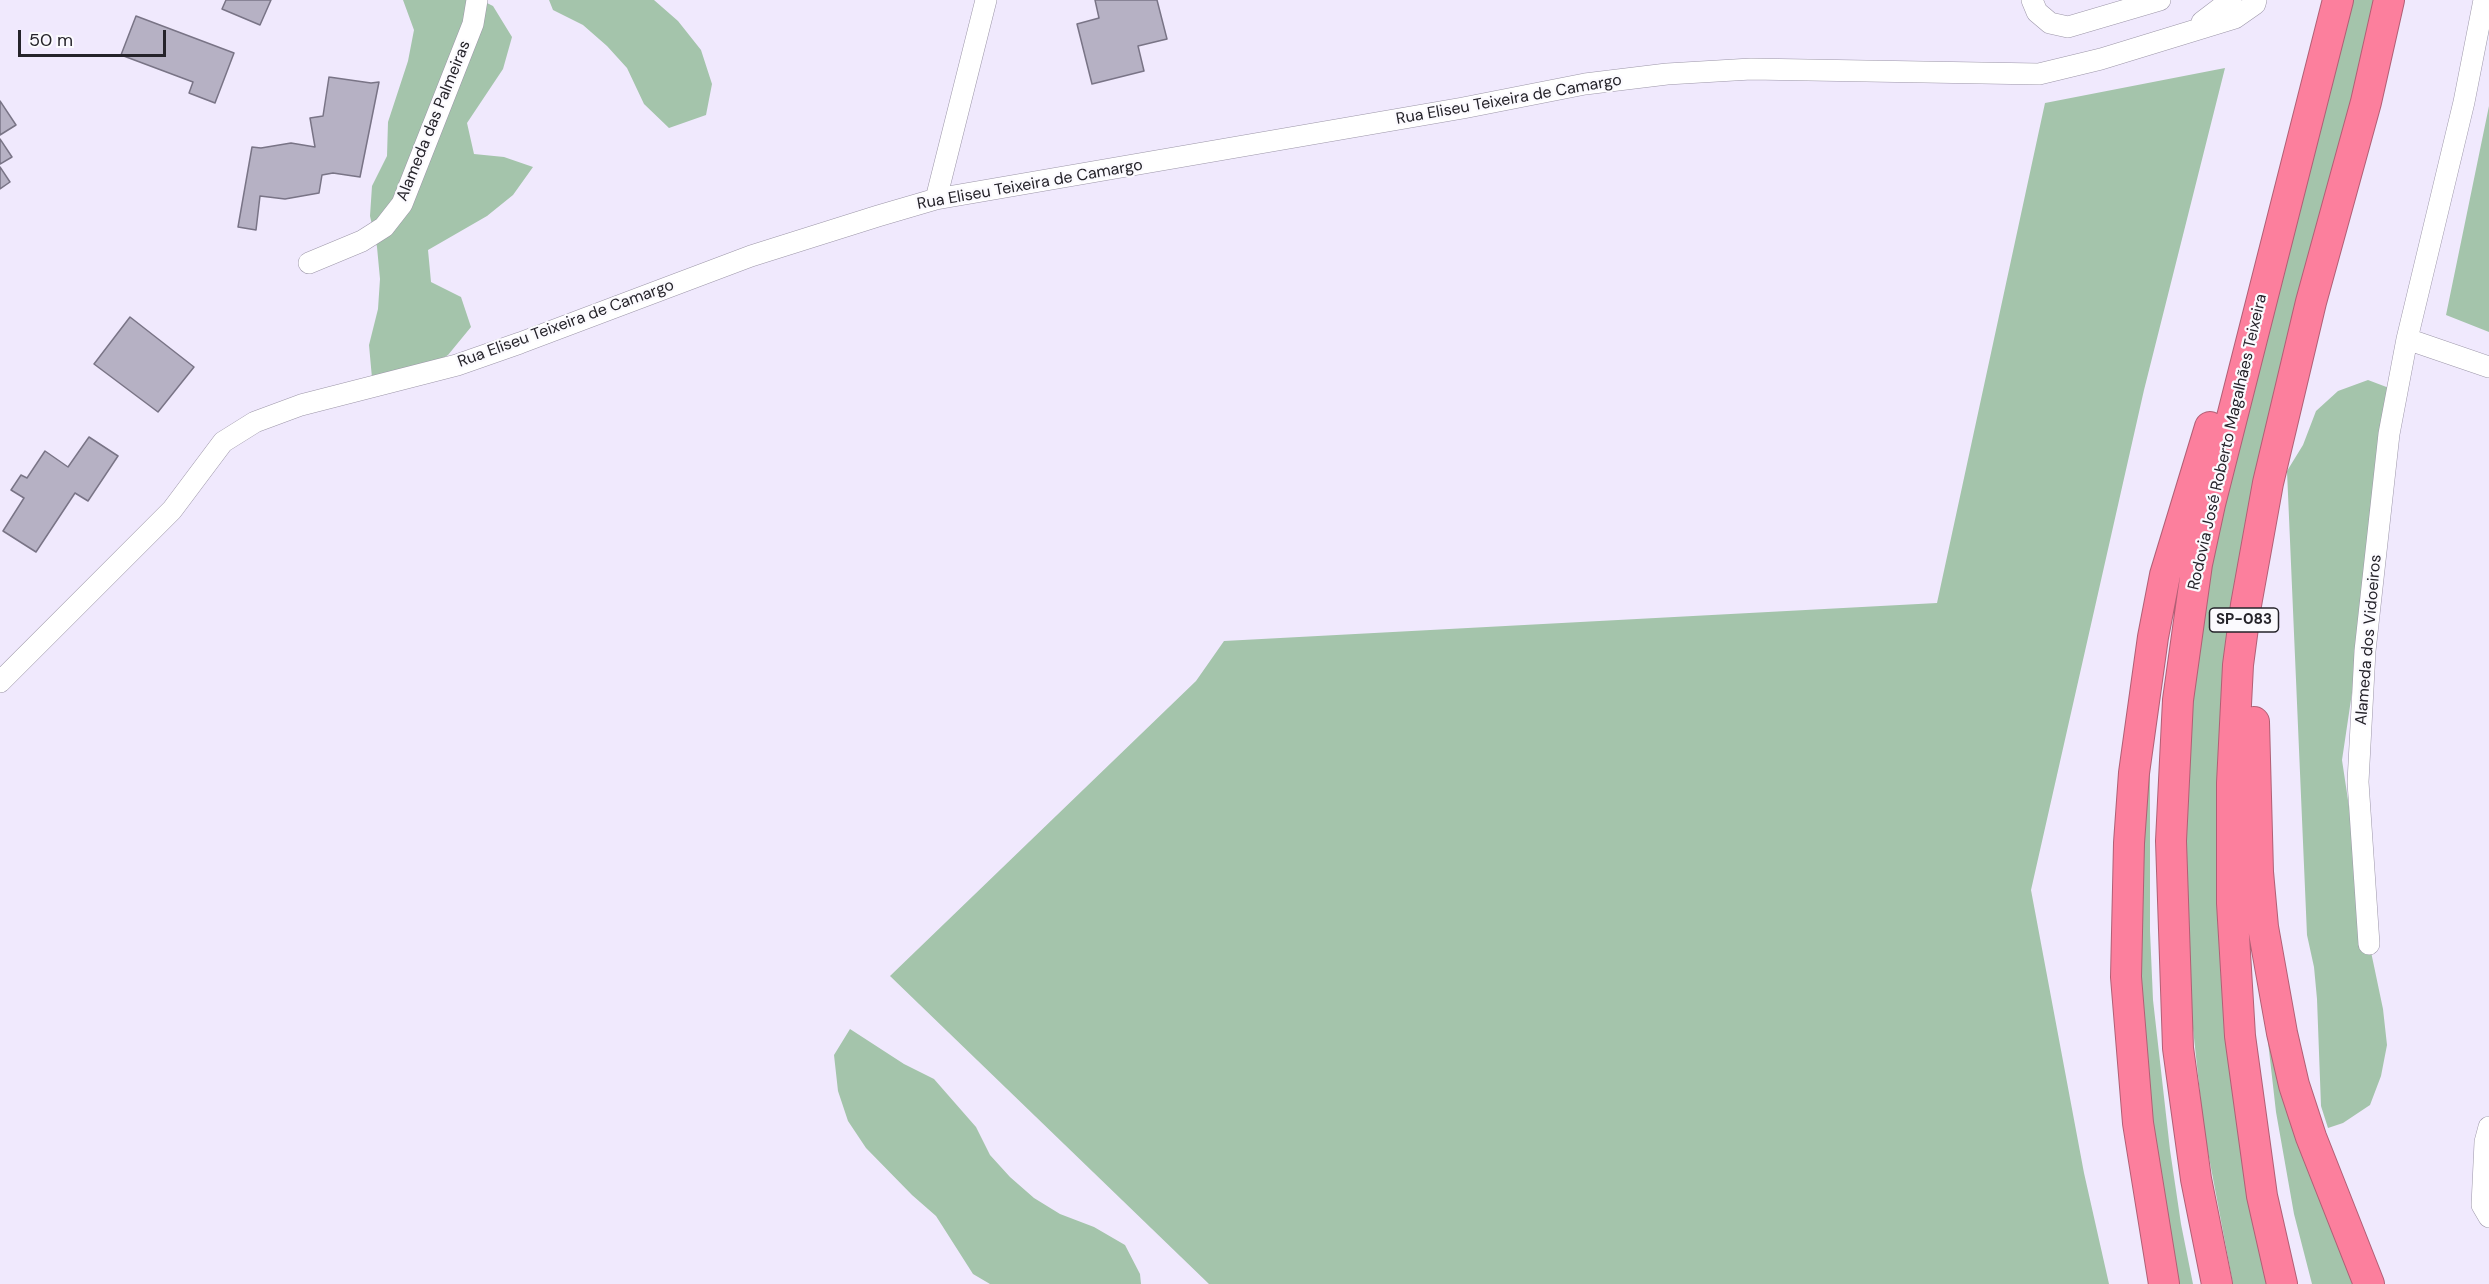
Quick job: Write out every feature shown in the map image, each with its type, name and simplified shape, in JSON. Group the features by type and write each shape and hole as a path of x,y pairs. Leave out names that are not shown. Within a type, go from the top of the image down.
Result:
{"highway":[{"name":"Rodovia José Roberto Magalhães Teixeira","path":"2217,1284 2196,1179 2178,1048 2171,841 2172,772 2178,700 2197,564 2210,504 2338,0"},
{"name":"SP-083","path":"2283,1284 2262,1196 2240,1036 2232,903 2232,783 2238,665 2258,534 2280,433 2311,302 2366,102 2389,0"},
{"path":"2164,1284 2138,1123 2127,977 2129,843 2142,710 2165,575 2319,77"},
{"path":"2280,433 2254,703 2255,819 2263,927 2282,1033 2295,1085 2331,1191 2369,1284"}],"street":[{"name":"Alameda das Palmeiras","path":"309,263 362,241 384,227 402,204 473,24 477,0"},
{"path":"936,199 986,0"},
{"path":"2032,0 2037,12 2050,23 2068,27 2160,0"},
{"path":"2192,30 2231,0"},
{"name":"Rua Eliseu Teixeira de Camargo","path":"0,682 172,510 223,442 255,422 368,380 457,365 520,344 751,256 936,199 1406,118 1585,84 1667,74 1751,69 2039,74 2101,59 2235,18 2255,4 2256,0"},
{"name":"Alameda dos Vidoeiros","path":"2369,944 2358,782 2365,651 2389,434 2407,339 2464,102 2484,0"},
{"path":"2407,339 2489,367"},
{"path":"2489,1127 2485,1142 2482,1205 2489,1217"}],"green space":[{"path":"403,0 481,0 493,6 512,37 503,69 467,123 474,154 504,157 533,167 513,195 487,216 428,250 431,282 461,297 471,327 448,355 404,383 372,378 369,345 378,309 380,279 377,247 370,216 372,186 387,156 388,122 408,61 414,30"},
{"path":"549,0 654,0 678,21 701,50 712,84 706,115 669,128 644,104 627,68 607,46 583,25 553,10"},
{"path":"2351,0 2381,0 2259,476 2227,1002 2272,1284 2233,1284 2204,1131 2191,1010 2185,871 2186,803 2194,677 2213,550"},
{"path":"2225,68 2144,390 2031,890 2084,1173 2109,1284 1209,1284 890,976 1196,681 1224,641 1937,603 2045,103"},
{"path":"2489,106 2489,332 2446,315"},
{"path":"2368,380 2397,391 2342,760 2387,1045 2381,1076 2370,1105 2343,1123 2328,1128 2321,1106 2317,999 2314,967 2307,935 2287,471 2303,445 2316,411 2338,391"},
{"path":"2150,773 2150,931 2153,1000 2170,1150 2193,1284 2174,1284 2137,1001 2144,783"},
{"path":"2261,980 2358,1284 2312,1284 2294,1214 2276,1112"},
{"path":"850,1029 904,1064 934,1079 976,1127 990,1155 1034,1198 1060,1214 1094,1227 1125,1245 1140,1274 1141,1284 990,1284 973,1274 936,1216 866,1148 848,1121 838,1091 834,1055"}],"building":[{"path":"226,0 271,0 260,25 222,9"},
{"path":"1095,0 1157,0 1167,39 1138,46 1144,71 1092,84 1077,24 1099,18"},
{"path":"136,16 234,53 215,103 189,93 193,82 121,55"},
{"path":"329,77 379,82 360,177 333,173 322,175 319,193 285,199 260,196 256,230 238,227 252,147 261,148 291,143 315,147 310,118 323,116"},
{"path":"0,101 16,125 0,135"},
{"path":"0,139 12,157 0,164"},
{"path":"0,167 10,182 0,189"},
{"path":"130,317 194,367 158,412 94,364"},
{"path":"89,437 118,456 88,501 75,493 36,552 3,531 24,498 11,490 21,475 27,478 45,451 68,467"}]}
